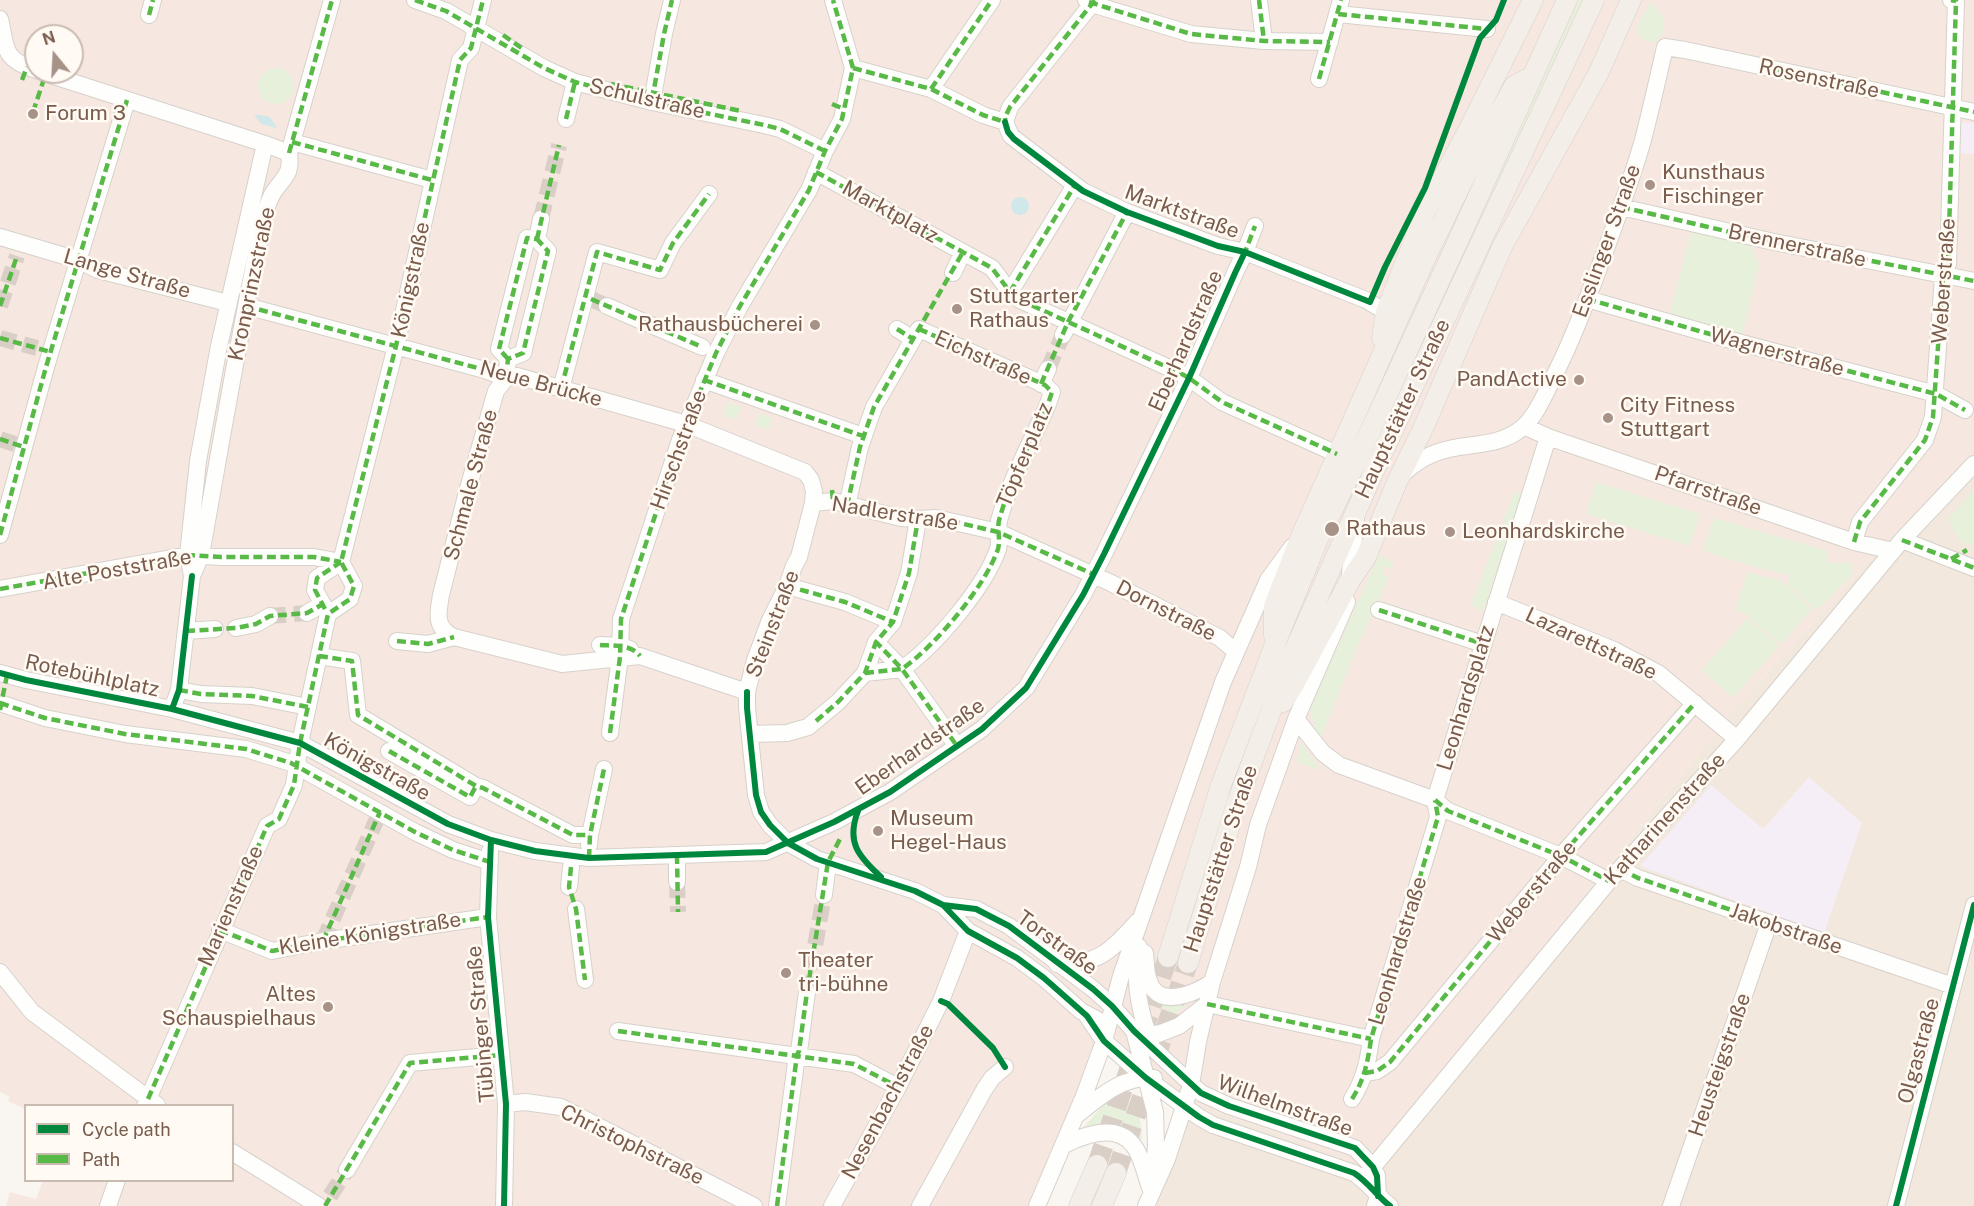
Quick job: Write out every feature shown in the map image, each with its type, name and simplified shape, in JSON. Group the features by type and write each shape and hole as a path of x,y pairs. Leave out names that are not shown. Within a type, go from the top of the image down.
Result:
{"main road":[{"path":"1379,361 1386,312 1425,212 1533,0"},
{"name":"Hauptstätter Straße","path":"1168,957 1221,785 1319,537 1463,230 1567,0"},
{"name":"Hauptstätter Straße","path":"1188,963 1237,802 1290,660 1358,507 1594,0"},
{"path":"1261,734 1293,686 1349,582 1366,557 1502,247 1599,72 1631,0"},
{"path":"1274,646 1274,606 1302,534 1379,361 1467,172 1514,86 1532,76"},
{"path":"1502,247 1515,169"},
{"path":"1079,1206 1096,1165"},
{"path":"1102,1206 1116,1173"}],"street":[{"name":"Kronprinzstraße","path":"194,555 266,207 286,177 290,166 291,148 332,0"},
{"name":"Schulstraße","path":"415,0 446,12 544,68 575,82 652,102 764,124 780,129 825,151"},
{"name":"Königstraße","path":"300,743 319,656 325,609 315,590 317,578 341,562 396,346 460,60 471,48 483,0"},
{"path":"652,102 672,0"},
{"path":"833,0 853,68 931,89 983,115 1005,122 1010,107 1091,1 1191,34 1264,41 1330,42"},
{"path":"931,89 993,0"},
{"path":"1259,0 1264,41"},
{"name":"Weberstraße","path":"1854,542 1860,522 1925,440 1933,417 1943,276 1948,264 1956,1 1951,0"},
{"path":"1319,79 1340,7 1487,29"},
{"path":"0,19 10,56 18,64 24,66"},
{"name":"Rosenstraße","path":"1665,47 1974,112"},
{"name":"Esslinger Straße","path":"1524,426 1544,395 1568,348 1587,299 1621,207 1642,141 1665,47"},
{"name":"Marktplatz","path":"809,190 842,118 838,107 853,68"},
{"path":"566,119 575,82"},
{"path":"78,84 265,144 432,180"},
{"path":"0,535 44,350 78,260 127,100"},
{"name":"Marktstraße","path":"1005,122 1008,132 1014,139 1075,185 1127,212 1218,246 1245,252 1365,300 1386,312"},
{"name":"Kronprinzstraße","path":"172,709 179,690 192,576 198,461 228,303 265,144"},
{"name":"Marktplatz","path":"816,172 992,268 1015,296"},
{"path":"1075,185 1015,296 1065,329 1189,378"},
{"name":"Hirschstraße","path":"610,733 620,652 621,619 686,424 704,380 740,306 809,190"},
{"path":"561,389 597,252 660,270 673,243 709,194"},
{"name":"Brennerstraße","path":"1621,207 1774,242 1974,281"},
{"path":"1065,329 1127,212"},
{"path":"537,239 541,219"},
{"name":"Eberhardstraße","path":"490,840 535,851 589,858 766,852 858,811 890,792 982,729 1026,688 1077,605 1189,378 1255,226"},
{"name":"Lange Straße","path":"0,237 78,260 98,270 228,303"},
{"path":"506,378 508,359 499,349 527,238 537,239 548,251 524,353 508,359"},
{"name":"Marktplatz","path":"952,273 963,252"},
{"path":"228,303 249,287"},
{"name":"Wagnerstraße","path":"1587,299 1745,344 1936,394 1965,410"},
{"path":"246,306 396,346"},
{"path":"607,306 702,347"},
{"name":"Eichstraße","path":"897,329 913,339"},
{"name":"Eichstraße","path":"837,499 874,407 919,329 1045,376"},
{"name":"Neue Brücke","path":"396,346 485,370 506,378 517,376 686,424"},
{"name":"Töpferplatz","path":"998,532 999,519 1052,392 1045,376"},
{"name":"Schmale Straße","path":"453,637 445,633 439,622 438,611 441,595 496,391 506,378"},
{"name":"Eberhardstraße","path":"1189,378 1222,402 1337,454"},
{"path":"704,380 863,436"},
{"name":"Nadlerstraße","path":"686,424 805,472 811,480 814,491 813,503 837,499 883,515 918,519 936,518 998,532 1093,574"},
{"path":"1399,478 1425,456 1449,449 1499,441 1524,426"},
{"name":"Pfarrstraße","path":"1524,426 1548,437 1854,542 1897,546 1951,558 1974,568"},
{"name":"Leonhardsplatz","path":"1296,718 1323,753 1339,765 1435,800 1548,437"},
{"name":"Katharinenstraße","path":"1368,1173 1615,875 1737,739 1897,546 1974,464"},
{"name":"Steinstraße","path":"788,843 770,825 759,806 756,795 747,692 770,620 794,566 800,558 813,503"},
{"path":"1345,607 1358,507"},
{"path":"750,734 788,733 808,727 838,702 865,673 876,642 893,622 909,573 918,519"},
{"path":"865,673 906,666 954,620 975,590 999,547 998,532"},
{"path":"1038,1206 1064,1145 1106,1033 1121,976 1202,739 1236,652 1268,580 1302,534"},
{"path":"1951,558 1968,550"},
{"name":"Alte Poststraße","path":"0,589 194,555 314,557 341,562"},
{"path":"1149,1199 1167,1159 1191,1085 1212,982 1248,867 1258,825 1296,718 1366,557"},
{"path":"308,613 350,599 354,586 341,562"},
{"name":"Dornstraße","path":"1093,574 1220,638 1236,652"},
{"path":"787,586 845,603 893,622"},
{"name":"Lazarettstraße","path":"1496,602 1614,650 1658,673 1737,739"},
{"path":"1379,610 1483,644"},
{"path":"236,628 256,624 270,616"},
{"path":"186,631 215,629"},
{"path":"398,641 428,644 453,637 562,664 636,650 640,656 747,692"},
{"path":"876,642 906,666 957,747"},
{"path":"600,645 620,652"},
{"path":"319,656 352,661 358,715 476,786 573,836 590,835"},
{"name":"Rotebühlplatz","path":"0,710 3,674 172,709 247,729"},
{"name":"Königstraße","path":"179,690 201,694 252,696 308,707"},
{"path":"0,703 45,718 114,732 246,749 291,763 415,832 453,850 490,862"},
{"name":"Weberstraße","path":"1365,1073 1377,1071 1390,1062 1562,856 1695,703"},
{"name":"Königstraße","path":"247,729 300,743 448,824 490,840"},
{"name":"Marienstraße","path":"150,1103 220,930 267,826 279,819 294,785 300,743"},
{"name":"Königstraße","path":"388,752 470,797 476,786"},
{"path":"589,858 590,835 604,769"},
{"name":"Jakobstraße","path":"1435,800 1448,811 1562,856 1615,875 1638,878 1953,986"},
{"name":"Leonhardstraße","path":"1352,1100 1365,1073 1371,1039 1438,817 1435,800"},
{"name":"Tübinger Straße","path":"490,840 488,917 506,1104 504,1206"},
{"name":"Torstraße","path":"788,843 828,862 915,891 944,905 976,909 1009,926 1112,1006"},
{"path":"676,855 677,882"},
{"path":"824,895 828,862"},
{"path":"569,887 571,867"},
{"name":"Torstraße","path":"944,905 968,931 1017,958 1044,978 1106,1033"},
{"name":"Olgastraße","path":"1896,1206 1974,905"},
{"path":"576,909 585,980"},
{"path":"1143,916 1146,965 1154,990 1161,995 1173,997 1188,995 1212,982"},
{"path":"1143,916 1136,963 1136,985 1145,1038 1146,1077 1155,1112 1156,1128 1149,1199"},
{"name":"Torstraße","path":"1057,964 1077,964 1103,955 1115,946 1143,916"},
{"name":"Kleine Königstraße","path":"220,930 272,951 323,940 488,917"},
{"name":"Heusteigstraße","path":"1671,1206 1770,923"},
{"name":"Nesenbachstraße","path":"832,1206 898,1087 940,1000 968,931"},
{"path":"0,972 32,1012 150,1103"},
{"path":"777,1206 807,992"},
{"path":"1207,1004 1371,1039"},
{"path":"1106,1033 1145,1038 1179,1026 1207,1004"},
{"name":"Wilhelmstraße","path":"1106,1033 1146,1077 1213,1125 1354,1173 1368,1173 1355,1148 1229,1106 1201,1093 1112,1006"},
{"path":"618,1032 854,1064 898,1087"},
{"path":"1145,1038 1184,1105"},
{"path":"347,1170 410,1063 500,1055"},
{"path":"920,1206 984,1090 992,1077 1005,1067"},
{"path":"1075,1117 1096,1099 1128,1081 1146,1077 1191,1085"},
{"name":"Christophstraße","path":"506,1104 525,1102 561,1107 754,1206"},
{"path":"1178,1126 1213,1125"},
{"path":"1064,1145 1083,1135 1098,1132 1123,1137 1133,1145 1149,1199"},
{"path":"234,1153 325,1203"},
{"path":"1368,1173 1377,1176 1381,1203"},
{"path":"108,1206 116,1182"}],"shaded area":[{"path":"0,0 1974,0 1974,458 1888,540 1738,705 1364,1166 1194,1103 1093,1046 1056,1147 1028,1206 6,1206 10,1192 36,1199 43,1182 234,1182 234,1104 24,1104 24,1109 8,1101 10,1097 0,1092"},
{"path":"1956,122 1974,123 1974,154 1955,153"},
{"path":"1974,458 1974,1206 1156,1206 1194,1103 1364,1165 1402,1122 1738,705 1888,540"},
{"path":"1809,777 1862,823 1824,933 1640,866 1711,785 1763,829"}],"green space":[{"path":"1574,0 1582,0 1399,395 1394,393"},
{"path":"1651,1 1664,19 1663,34 1655,43 1643,40 1637,32 1638,25"},
{"path":"276,68 289,73 294,86 289,99 276,104 263,99 258,86 263,73"},
{"path":"1692,230 1751,244 1759,265 1742,335 1669,316"},
{"path":"728,402 741,407 736,420 723,415"},
{"path":"759,413 772,418 768,430 755,425"},
{"path":"1596,482 1700,514 1690,546 1586,514"},
{"path":"1974,490 1974,545 1961,542 1948,519"},
{"path":"1514,493 1522,493 1483,612 1471,605"},
{"path":"1714,518 1828,551 1826,563 1851,562 1853,566 1851,570 1854,573 1817,610 1787,584 1790,575 1703,551"},
{"path":"1379,555 1394,563 1391,569 1385,566 1382,574 1389,577 1352,659 1319,743 1310,708"},
{"path":"1748,572 1781,581 1812,609 1781,644 1744,613 1735,610"},
{"path":"1748,618 1779,646 1733,698 1702,670"},
{"path":"1301,742 1321,770 1297,763"},
{"path":"1150,999 1168,1004 1184,1003 1186,1006 1174,1015"},
{"path":"1113,1094 1139,1109 1142,1140 1139,1141 1108,1124 1084,1127"}],"water":[{"path":"254,114 270,117 277,128 261,124"},
{"path":"1020,197 1026,200 1029,206 1026,212 1020,215 1014,212 1011,206 1014,200"}],"tunnel":[{"path":"541,219 559,145"},
{"path":"0,306 17,256"},
{"path":"591,299 607,306"},
{"path":"1048,369 1063,335"},
{"path":"0,338 37,348"},
{"path":"0,439 24,447"},
{"path":"270,616 307,613"},
{"path":"323,941 380,812"},
{"path":"677,882 678,912"},
{"path":"807,992 824,895"},
{"path":"1142,1034 1168,957"},
{"path":"1116,1173 1188,963"},
{"path":"1097,1165 1129,1070"},
{"path":"330,1196 347,1170"}],"marked path":[{"path":"149,15 153,0"},
{"path":"289,153 332,0"},
{"path":"415,0 446,11 544,68 575,82 652,102 780,129 825,151"},
{"path":"148,1099 267,826 279,819 294,785 300,743 328,614 350,599 354,586 341,562 396,346 460,60 471,48 483,0"},
{"path":"652,100 672,0"},
{"path":"610,733 620,657 621,619 680,440 716,353 740,306 809,190 825,151 842,119 853,68 833,0"},
{"path":"931,89 992,0"},
{"path":"1006,127 1005,117 1010,107 1095,0"},
{"path":"1259,0 1264,41"},
{"path":"1319,79 1341,0"},
{"path":"1854,542 1860,522 1925,440 1933,417 1943,276 1948,264 1956,1 1951,0"},
{"path":"1089,2 1191,34 1264,41 1330,42"},
{"path":"1338,14 1487,29"},
{"path":"503,35 523,49"},
{"path":"853,68 931,89 983,115 1005,122"},
{"path":"1775,69 1974,112"},
{"path":"22,80 24,75"},
{"path":"566,119 575,82"},
{"path":"33,112 42,84"},
{"path":"611,84 741,111"},
{"path":"0,535 46,367 127,100"},
{"path":"832,104 844,109"},
{"path":"292,142 432,180"},
{"path":"537,239 559,145"},
{"path":"816,172 992,268 1010,292 1020,300 1178,372 1222,402 1337,454"},
{"path":"1010,292 1075,185"},
{"path":"561,389 597,252 660,270 673,243 709,194"},
{"path":"1621,207 1774,242 1974,281"},
{"path":"1041,384 1068,322 1127,212"},
{"path":"1241,251 1245,252 1255,226"},
{"path":"508,359 499,349 527,238 537,239"},
{"path":"246,306 485,370 506,378 508,359 523,353 548,251 537,239"},
{"path":"847,506 860,447 874,407 963,252"},
{"path":"0,306 17,256"},
{"path":"591,299 702,347"},
{"path":"1587,299 1745,344 1936,394 1965,410"},
{"path":"897,329 913,339"},
{"path":"919,329 1045,385 1052,392 1005,502 999,521 998,549 982,581 958,615 929,646 902,669 957,746"},
{"path":"0,338 51,352"},
{"path":"704,380 863,436"},
{"path":"0,439 24,447"},
{"path":"832,490 833,501"},
{"path":"816,721 838,702 865,673 876,642 893,622 909,573 918,519"},
{"path":"951,521 998,532 1093,574"},
{"path":"1902,540 1974,568"},
{"path":"1951,559 1967,550"},
{"path":"0,589 188,555 314,557 341,562"},
{"path":"325,609 315,590 317,578 341,562"},
{"path":"787,586 845,602 893,622"},
{"path":"186,631 236,628 256,624 270,616 307,613 323,604"},
{"path":"1379,610 1483,644"},
{"path":"397,641 428,644 454,637"},
{"path":"865,673 902,669 876,642"},
{"path":"600,645 632,649 640,656"},
{"path":"319,656 352,661 358,715 476,786 573,835 590,835"},
{"path":"0,710 7,675"},
{"path":"179,690 201,694 252,696 308,707"},
{"path":"0,703 45,718 125,734 246,749 291,763 415,832 453,850 490,862"},
{"path":"1365,1073 1377,1071 1390,1062 1561,856 1695,703"},
{"path":"389,751 470,797 476,786"},
{"path":"589,858 590,835 604,769"},
{"path":"1435,800 1448,811 1561,856 1609,881"},
{"path":"1352,1099 1365,1070 1371,1039 1438,817 1435,800"},
{"path":"323,941 380,812"},
{"path":"777,1206 797,1055 828,862 841,837"},
{"path":"677,855 678,912"},
{"path":"571,867 569,887 576,909 585,980"},
{"path":"1620,869 1638,878 1769,923"},
{"path":"220,930 272,951 323,941 488,917"},
{"path":"1207,1004 1371,1039"},
{"path":"618,1031 854,1064 898,1087"},
{"path":"325,1206 410,1063 500,1055"}],"cycle path":[{"path":"1005,122 1008,132 1014,139 1083,191 1127,212 1218,246 1245,252 1370,302 1425,188 1480,38 1496,20 1504,0"},
{"path":"0,673 172,709 300,743 448,824 491,840 535,851 589,858 766,852 834,822 890,792 982,729 1026,688 1083,595 1104,554 1189,378 1245,252"},
{"path":"172,709 179,690 192,576"},
{"path":"747,692 756,795 761,812 788,843 817,859 915,891 943,905 976,909 1009,926 1093,989 1134,1031 1201,1093 1229,1106 1355,1148 1373,1167 1377,1176 1378,1196"},
{"path":"858,811 853,831 856,848 881,877"},
{"path":"491,840 488,917 506,1104 504,1206"},
{"path":"943,905 968,931 1017,958 1044,978 1087,1016 1104,1041 1146,1078 1199,1117 1213,1125 1354,1173 1390,1206"},
{"path":"1896,1206 1974,905"},
{"path":"941,1001 948,1004 993,1048 1005,1067"}],"place":[{"name":"Forum 3","path":"33,114"},
{"name":"Kunsthaus Fischinger","path":"1650,185"},
{"name":"Stuttgarter Rathaus","path":"957,309"},
{"name":"Rathausbücherei","path":"815,325"},
{"name":"PandActive","path":"1579,380"},
{"name":"City Fitness Stuttgart","path":"1608,418"},
{"name":"Rathaus","path":"1332,529"},
{"name":"Leonhardskirche","path":"1450,532"},
{"name":"Museum Hegel-Haus","path":"878,831"},
{"name":"Theater tri-bühne","path":"786,973"},
{"name":"Altes Schauspielhaus","path":"328,1007"}]}
